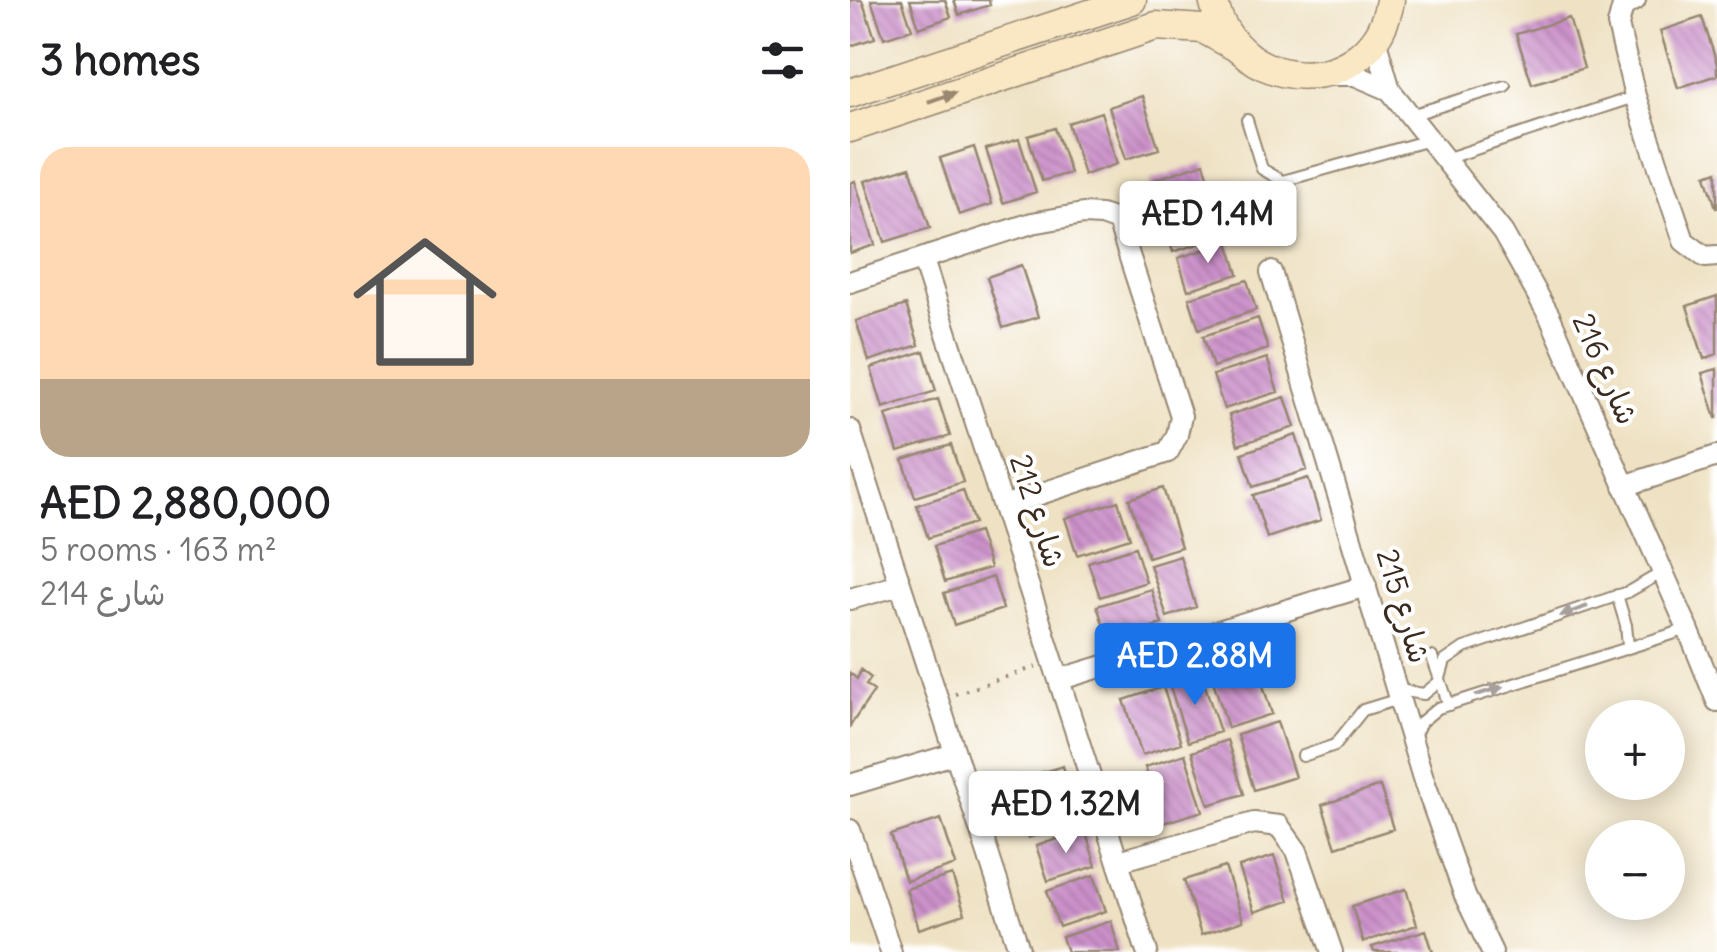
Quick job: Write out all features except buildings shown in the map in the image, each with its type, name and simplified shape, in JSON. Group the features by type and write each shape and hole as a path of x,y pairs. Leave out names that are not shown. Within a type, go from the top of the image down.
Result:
{"main road":[{"path":"850,93 1132,0"},
{"path":"1213,0 1217,20 1234,46"},
{"path":"850,128 1156,26 1203,29 1257,64 1285,74 1315,75 1359,56 1375,38 1391,4"}],"street":[{"path":"1635,0 1623,6 1618,25 1635,96 1684,241 1705,257 1717,256"},
{"name":"شارع 216","path":"1375,38 1390,90 1503,232 1541,300 1717,702"},
{"path":"1315,75 1354,75 1390,90"},
{"path":"850,282 1032,223 1083,214 1102,215 1118,222 1181,416 1177,436 1168,452 1003,506"},
{"name":"شارع 212","path":"922,260 1147,952"},
{"name":"شارع 215","path":"1270,272 1412,742 1465,896 1492,952"},
{"path":"850,430 1020,952"},
{"path":"1624,486 1717,456"},
{"path":"850,598 900,585"},
{"path":"1058,669 1366,586"},
{"path":"850,786 954,754"},
{"path":"1119,861 1254,823 1279,826 1297,851 1332,952"},
{"path":"850,830 892,952"}],"lane":[{"path":"1410,115 1505,86"},
{"path":"1445,159 1635,96"},
{"path":"1247,120 1262,170 1283,181 1430,140"},
{"path":"1303,756 1335,745 1364,710 1398,694 1424,694 1440,682 1445,661 1464,648 1640,586 1663,572"},
{"path":"1616,595 1628,646"},
{"path":"1412,742 1421,722 1448,704 1688,629"},
{"path":"1432,657 1448,704"}],"path":[{"path":"936,700 1058,669"}]}
